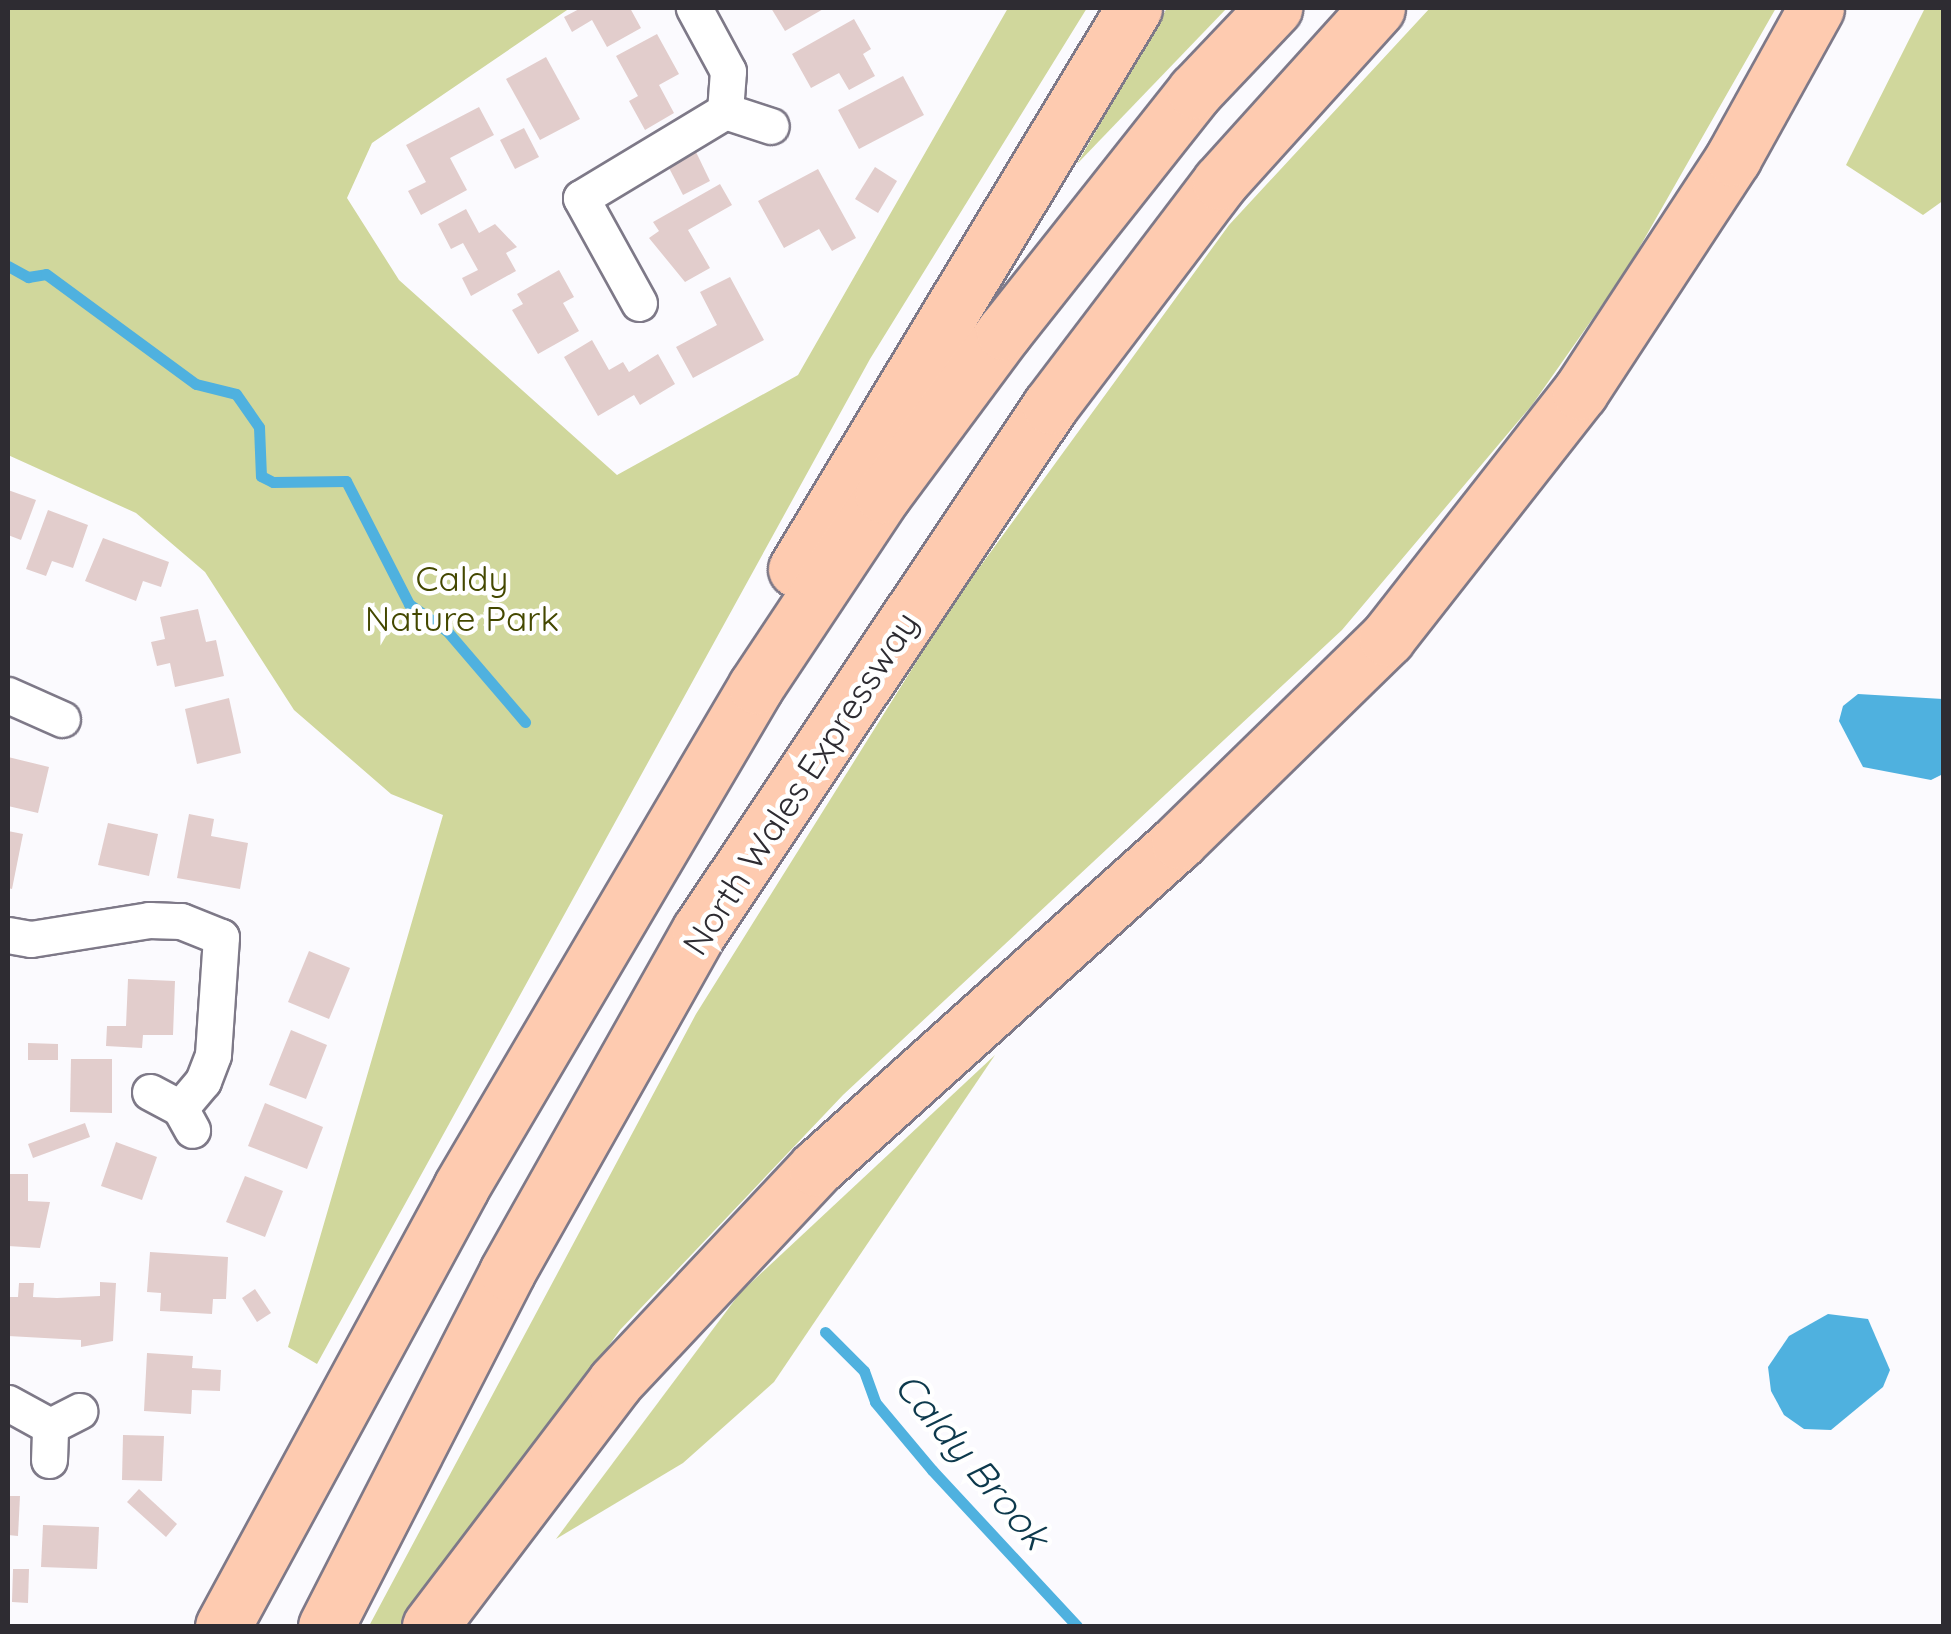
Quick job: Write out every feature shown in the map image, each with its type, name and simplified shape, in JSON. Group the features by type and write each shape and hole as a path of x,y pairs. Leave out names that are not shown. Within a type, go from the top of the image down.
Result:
{"highway":[{"path":"224,1626 841,484 1134,8"},
{"path":"460,1186 756,686 883,495 1101,206 1274,8"},
{"name":"North Wales Expressway","path":"326,1626 507,1272 711,914 1050,406 1220,182 1377,8"},
{"path":"430,1626 615,1382 816,1168 1179,841 1387,638 1580,392 1733,158 1816,8"}],"street":[{"path":"694,8 728,72 726,111"},
{"path":"640,303 581,198 726,111 771,126"},
{"path":"8,694 62,719"},
{"path":"8,935 31,939 149,920 182,921 237,939 213,1055 203,1082 174,1110"},
{"path":"8,1403 60,1432"}],"green space":[{"name":"Caldy Nature Park","path":"8,8 570,8 372,143 347,198 399,280 617,475 798,375 1008,8 1087,8 870,359 317,1364 288,1347 443,815 391,794 294,710 205,572 136,513 8,455"},
{"path":"1167,8 1227,8 1077,164"},
{"path":"1430,8 1776,8 1626,271 1532,405 1342,630 843,1095 620,1330 407,1626 369,1626 696,1014 952,605 1229,225"},
{"path":"1925,8 1943,8 1944,200 1923,215 1846,165"},
{"path":"995,1055 774,1382 683,1463 556,1539 740,1293"}],"water":[{"path":"1858,694 1943,699 1943,774 1931,780 1863,767 1839,721 1843,706"},
{"path":"1828,1314 1868,1319 1890,1370 1883,1387 1831,1430 1804,1429 1784,1415 1771,1391 1768,1367 1789,1336"}],"building":[{"path":"581,8 630,8 641,28 607,47 592,20 572,32 564,17"},
{"path":"771,8 825,8 785,31"},
{"path":"854,19 871,49 863,54 875,76 849,90 839,73 811,88 792,54"},
{"path":"657,34 679,74 659,85 674,113 645,130 629,101 638,96 616,56"},
{"path":"546,57 580,119 540,140 506,79"},
{"path":"903,76 924,115 859,149 838,110"},
{"path":"479,107 494,135 450,158 467,190 421,215 408,191 426,182 406,145"},
{"path":"524,128 539,157 515,169 500,140"},
{"path":"696,152 710,181 683,195 668,166"},
{"path":"875,167 897,181 878,213 855,199"},
{"path":"818,169 856,238 832,251 819,229 784,248 758,201"},
{"path":"720,184 732,205 688,230 710,268 685,282 649,238 659,231 653,222"},
{"path":"466,209 479,233 495,224 517,247 506,253 516,271 471,296 462,278 478,270 463,243 451,249 438,224"},
{"path":"559,270 574,297 563,303 579,331 538,354 512,310 523,304 517,294"},
{"path":"730,277 764,340 693,378 676,347 717,325 700,292"},
{"path":"592,340 609,370 623,362 629,372 658,354 675,384 640,405 634,395 598,416 564,357"},
{"path":"8,490 36,500 21,540 8,535"},
{"path":"48,510 88,525 73,568 52,561 46,576 26,569"},
{"path":"103,538 169,562 161,587 143,581 136,601 85,581"},
{"path":"198,609 206,642 216,640 224,676 175,687 170,663 157,666 151,642 165,639 160,617"},
{"path":"229,698 241,753 197,764 185,709"},
{"path":"8,757 49,767 38,813 8,806"},
{"path":"189,814 214,819 211,836 248,843 240,889 177,878"},
{"path":"108,823 158,834 149,876 98,865"},
{"path":"8,831 23,834 12,889 8,888"},
{"path":"309,951 350,968 329,1019 288,1002"},
{"path":"128,979 175,981 173,1035 143,1035 142,1048 106,1046 107,1026 126,1026"},
{"path":"291,1030 327,1045 306,1099 269,1085"},
{"path":"28,1043 58,1044 58,1060 28,1060"},
{"path":"71,1059 112,1059 112,1113 70,1112"},
{"path":"265,1103 323,1127 307,1169 248,1146"},
{"path":"85,1123 90,1137 33,1158 28,1144"},
{"path":"116,1142 157,1157 142,1200 101,1186"},
{"path":"8,1174 28,1174 28,1201 50,1202 40,1248 8,1246"},
{"path":"245,1176 283,1191 265,1237 226,1222"},
{"path":"150,1252 228,1257 226,1299 213,1299 212,1314 160,1311 161,1293 147,1292"},
{"path":"100,1282 116,1283 113,1341 81,1347 81,1340 8,1336 8,1297 18,1297 19,1283 34,1283 33,1297 57,1298 100,1296"},
{"path":"255,1289 271,1313 257,1322 242,1298"},
{"path":"147,1353 193,1356 192,1368 221,1370 220,1391 192,1390 191,1414 144,1411"},
{"path":"123,1435 164,1436 162,1481 122,1480"},
{"path":"139,1489 177,1524 166,1537 127,1502"},
{"path":"8,1496 20,1496 18,1536 8,1535"},
{"path":"43,1525 99,1527 97,1569 41,1567"},
{"path":"13,1569 29,1569 28,1603 12,1602"}],"waterway":[{"name":"Caldy Brook","path":"8,266 28,277 46,274 196,384 236,394 259,427 261,476 273,482 346,481 409,604 447,631 525,722"},
{"name":"Caldy Brook","path":"825,1332 864,1371 875,1402 932,1470 1077,1626"}]}
